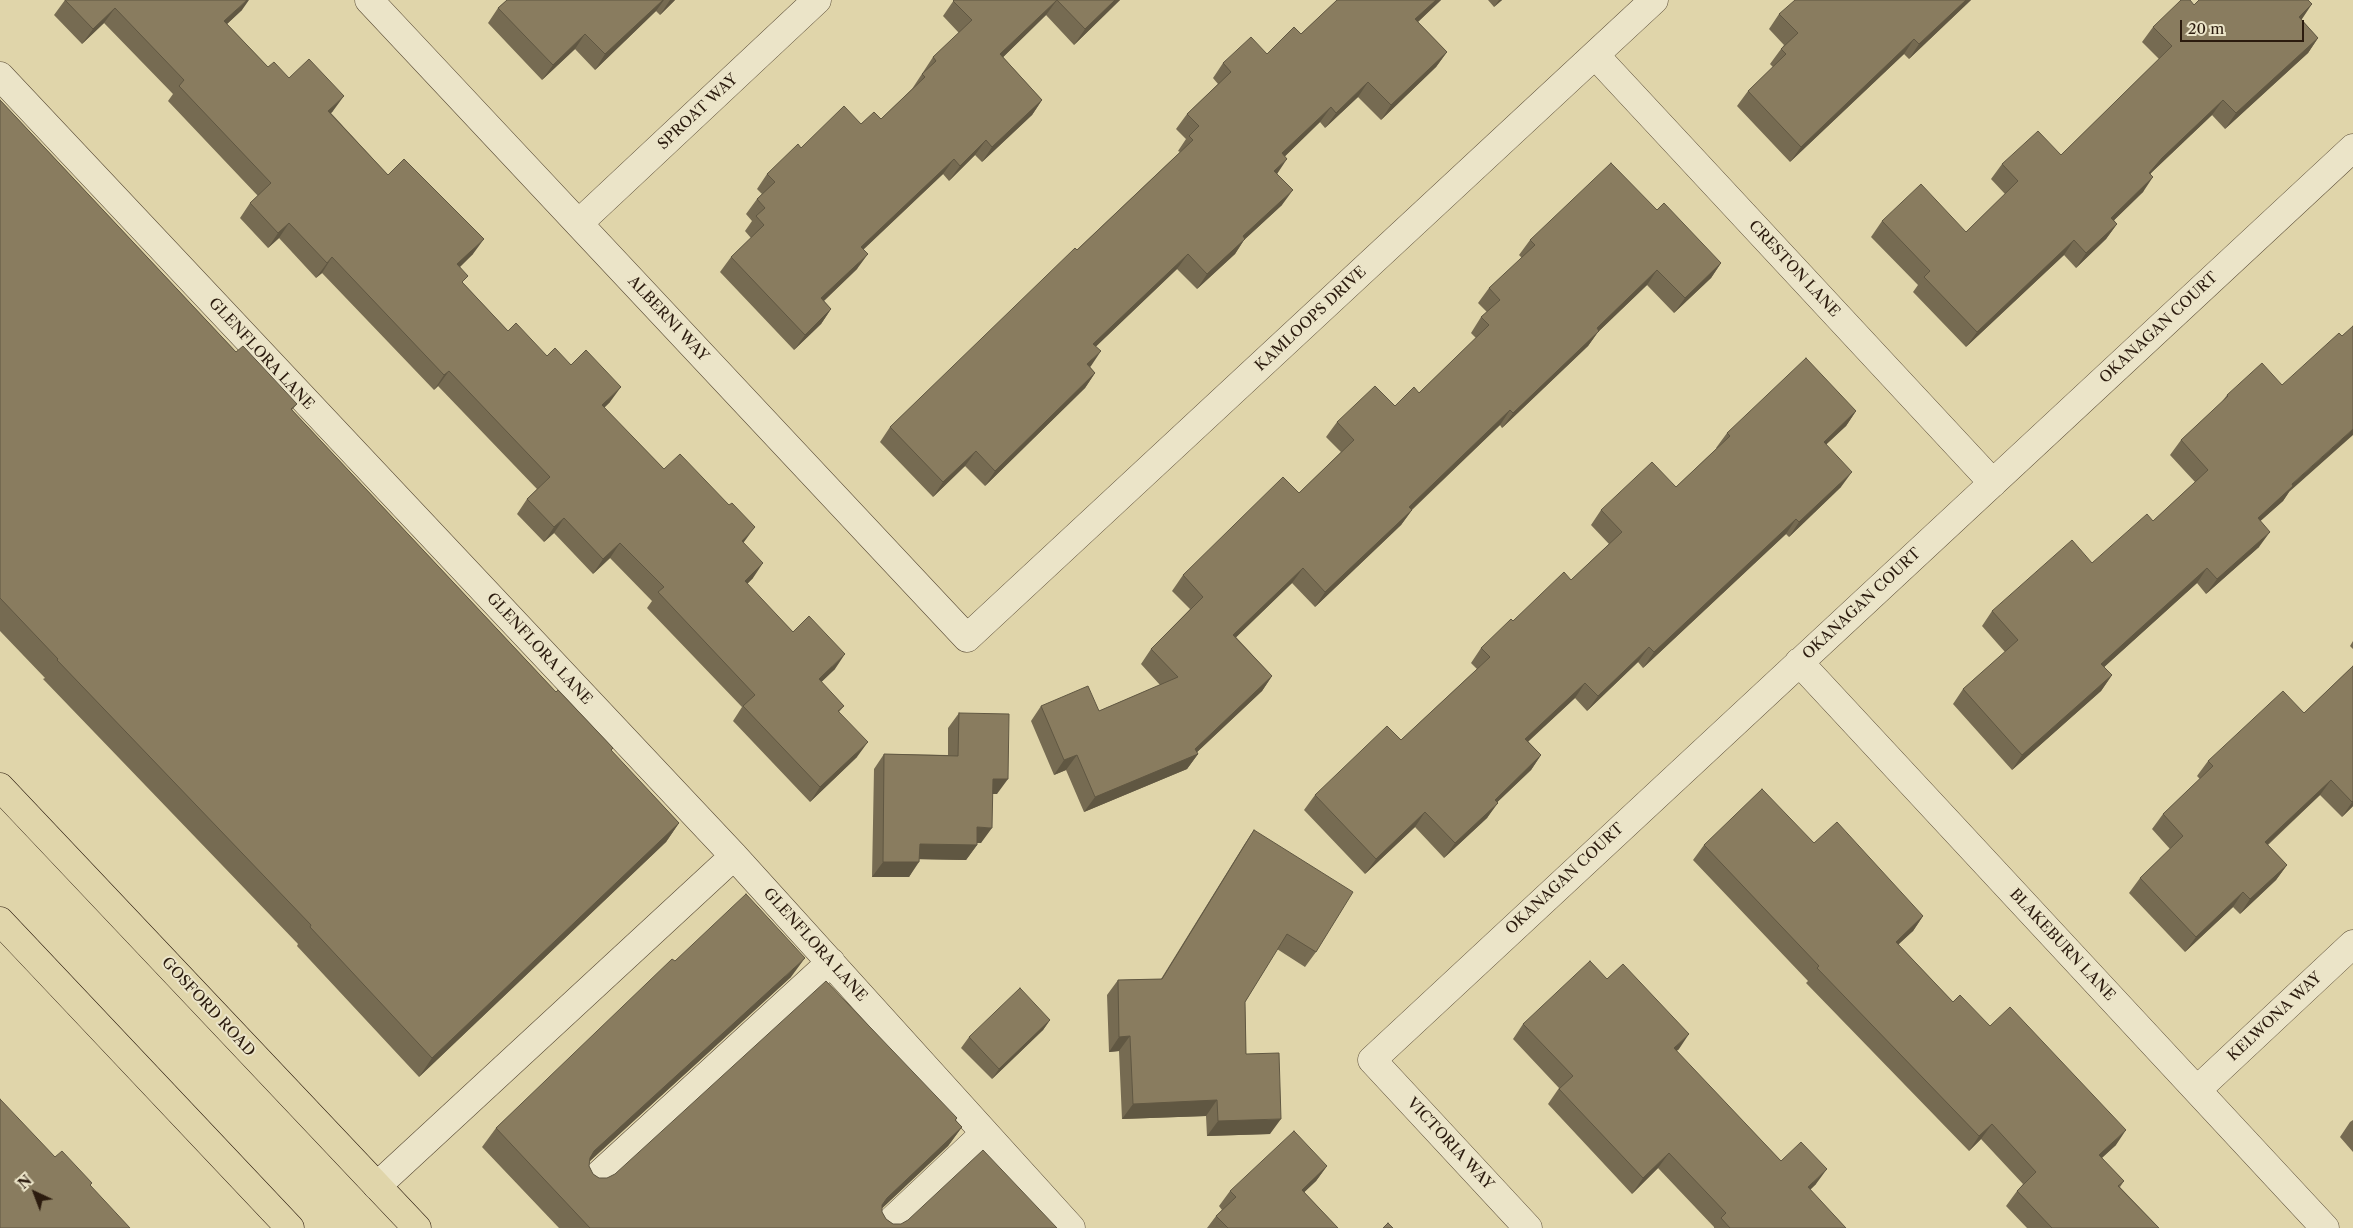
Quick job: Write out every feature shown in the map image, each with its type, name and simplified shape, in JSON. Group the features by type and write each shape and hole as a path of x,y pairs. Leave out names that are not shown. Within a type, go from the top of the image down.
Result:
{"main road":[{"name":"GOSFORD ROAD","path":"0,787 416,1228"},
{"path":"0,921 290,1228"}],"street":[{"name":"ALBERNI WAY","path":"369,0 967,638"},
{"name":"SPROAT WAY","path":"579,224 817,0"},
{"name":"KAMLOOPS DRIVE","path":"967,638 1654,0"},
{"name":"CRESTON LANE","path":"1594,55 1992,483"},
{"name":"GLENFLORA LANE","path":"0,76 734,856 1072,1228"},
{"name":"OKANAGAN COURT","path":"1372,1060 2353,148"},
{"name":"BLAKEBURN LANE","path":"1799,662 2325,1228"},
{"path":"377,1186 734,856"},
{"name":"KELWONA WAY","path":"2197,1090 2353,944"},
{"path":"591,1182 831,962"},
{"name":"VICTORIA WAY","path":"1372,1060 1528,1228"},
{"path":"884,1228 985,1133"}],"building":[{"path":"65,0 247,0 224,21 268,67 274,62 289,78 309,59 344,96 328,111 388,175 404,159 484,239 457,264 468,276 462,282 508,331 516,323 547,356 555,348 571,365 586,350 621,387 602,405 664,469 680,454 729,505 732,503 755,527 742,541 763,563 745,581 793,632 809,616 845,654 819,679 844,706 838,711 868,742 820,787 743,706 755,695 658,592 664,587 620,543 603,559 564,518 554,527 527,499 550,477 449,371 444,375 332,257 327,263 289,223 278,233 250,203 271,183 179,86 184,80 115,8 93,29"},
{"path":"507,0 663,0 605,54 585,34 553,65 498,8"},
{"path":"954,0 1057,0 1000,54 1042,100 992,147 986,140 960,166 954,159 861,247 868,254 821,298 831,309 805,335 731,257 764,225 756,216 765,208 757,199 775,182 767,174 798,144 801,148 844,106 861,124 874,112 881,119 925,77 922,74 936,61 933,57 972,20"},
{"path":"1057,0 1115,0 1085,29"},
{"path":"1337,0 1436,0 1415,19 1447,52 1391,105 1368,82 1336,113 1331,107 1282,153 1287,159 1274,171 1293,190 1243,236 1245,239 1207,274 1188,254 1093,344 1101,351 1087,364 1095,373 995,471 976,451 943,482 890,427 1075,248 1077,250 1193,140 1189,136 1199,126 1187,114 1231,72 1223,63 1251,37 1267,54 1294,27 1301,34"},
{"path":"1795,0 1966,0 1919,44 1914,39 1801,147 1748,91 1786,54 1781,49 1798,33 1779,14"},
{"path":"2181,0 2190,0 2194,5 2199,0 2308,0 2312,4 2299,17 2318,38 2236,113 2223,100 2162,158 2149,173 2153,177 2111,218 2117,224 2086,253 2074,240 1977,332 1924,277 1930,271 1882,221 1921,184 1966,232 2018,181 2002,164 2038,131 2061,155 2172,46 2153,27"},
{"path":"0,100 236,352 243,346 297,404 291,409 556,692 558,690 613,748 611,750 679,823 432,1058 310,927 311,925 0,598"},
{"path":"1611,163 1657,210 1664,203 1721,263 1685,298 1657,270 1597,328 1599,331 1513,413 1510,410 1409,507 1412,510 1325,592 1303,568 1233,635 1272,676 1195,749 1198,754 1095,797 1077,755 1064,760 1041,706 1088,686 1099,711 1178,677 1151,649 1203,597 1183,575 1283,477 1299,493 1354,440 1337,422 1375,386 1395,406 1414,387 1419,393 1489,325 1481,317 1500,300 1489,288 1535,245 1530,240"},
{"path":"2353,326 2353,429 2292,484 2293,486 2258,518 2270,532 2217,579 2207,568 2101,664 2112,675 2022,755 1963,689 2018,640 1992,611 2072,540 2092,563 2147,514 2153,521 2208,470 2181,440 2227,395 2262,363 2282,385 2339,333 2342,336"},
{"path":"1806,358 1856,411 1824,442 1852,472 1799,522 1796,519 1654,652 1649,647 1598,696 1585,683 1525,739 1541,755 1495,800 1498,803 1455,843 1425,812 1376,859 1315,795 1387,726 1401,740 1490,657 1481,648 1511,619 1513,621 1564,572 1571,580 1622,532 1601,510 1652,462 1676,487 1730,436 1727,433"},
{"path":"2353,666 2353,801 2331,780 2265,842 2287,865 2250,899 2243,892 2196,937 2140,878 2183,836 2163,814 2213,766 2208,761 2283,691 2304,713"},
{"path":"959,713 1009,714 1008,779 993,779 992,828 977,827 977,845 920,844 919,862 883,862 884,754 958,756"},
{"path":"1762,789 1814,843 1837,822 1923,916 1896,942 1953,1002 1960,995 1990,1026 2010,1007 2126,1130 2099,1155 2124,1181 2118,1186 2159,1228 2052,1228 2017,1191 2036,1172 1992,1124 1979,1136 1817,968 1819,966 1704,845"},
{"path":"1254,830 1353,892 1316,952 1287,934 1245,1002 1246,1054 1279,1053 1281,1119 1218,1121 1217,1100 1133,1104 1130,1036 1119,1037 1118,980 1162,979"},
{"path":"746,894 805,958 594,1151 590,1158 589,1166 593,1174 599,1178 607,1178 615,1174 826,981 957,1118 955,1120 962,1127 887,1198 882,1205 882,1212 886,1219 893,1224 901,1224 908,1220 983,1150 1057,1228 590,1228 496,1128 672,959 675,961"},
{"path":"1590,961 1607,979 1623,964 1689,1034 1674,1048 1781,1161 1801,1142 1827,1169 1808,1187 1846,1228 1730,1228 1721,1218 1726,1213 1669,1153 1643,1178 1559,1089 1573,1076 1523,1024"},
{"path":"1020,988 1050,1020 999,1069 969,1037"},
{"path":"0,1099 55,1157 62,1151 92,1183 90,1185 130,1228 0,1228"},
{"path":"1294,1131 1327,1166 1302,1190 1338,1228 1228,1228 1216,1216 1236,1197 1230,1191"},
{"path":"1388,1223 1393,1228 1383,1228"}]}
